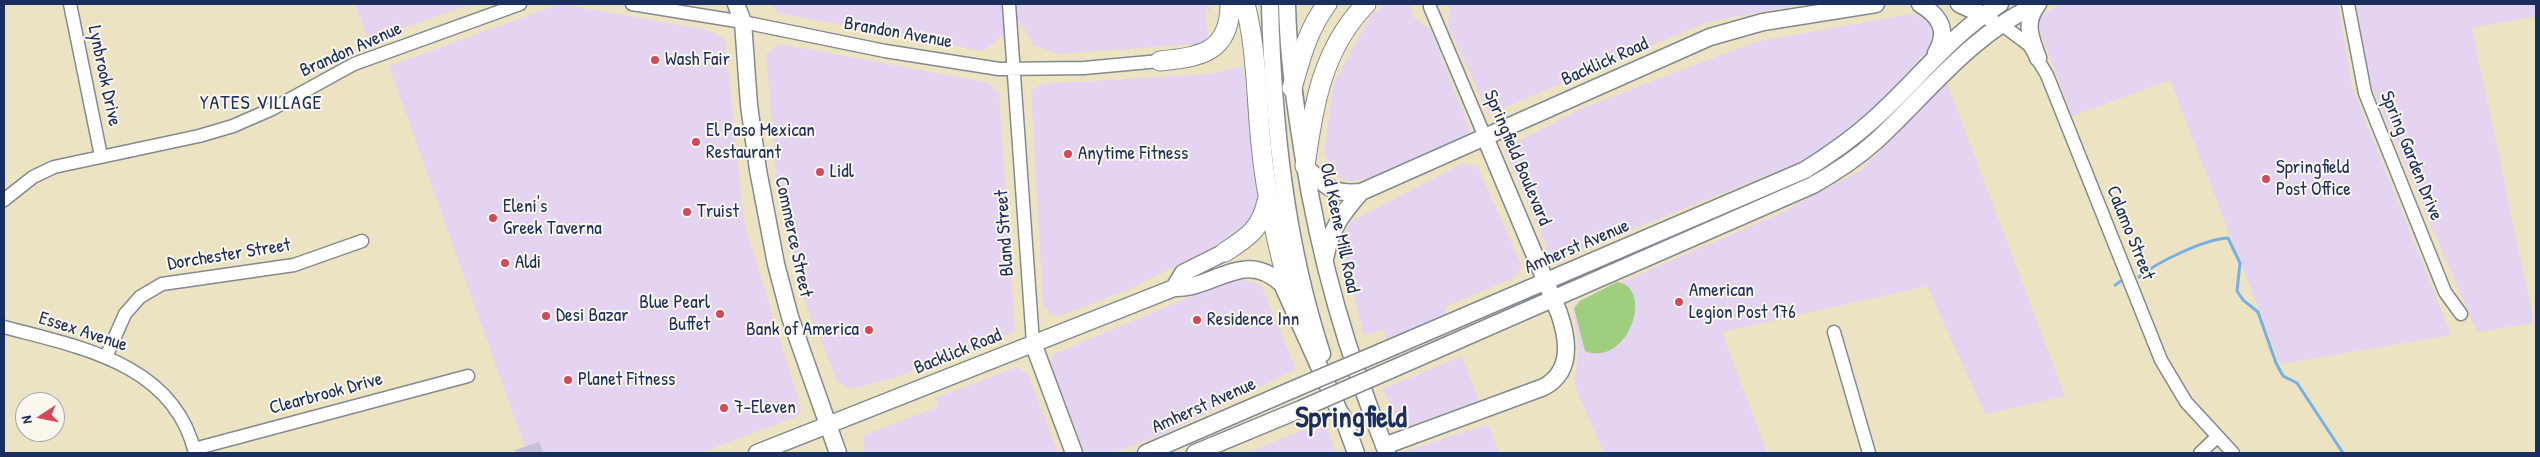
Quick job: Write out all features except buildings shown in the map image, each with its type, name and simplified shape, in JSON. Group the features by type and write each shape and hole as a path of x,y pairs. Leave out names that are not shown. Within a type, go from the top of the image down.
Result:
{"highway":[{"path":"1160,61 1199,55 1220,42 1228,26 1230,4"},
{"path":"1245,4 1253,43 1261,145 1268,195 1293,304"},
{"path":"1292,88 1302,53 1313,25 1328,4"},
{"path":"1305,166 1313,109 1322,75 1338,41 1366,4"},
{"path":"1225,252 1258,226 1264,216 1268,195"}],"main road":[{"name":"Commerce Street","path":"736,4 743,22"},
{"name":"Commerce Street","path":"747,4 743,22 749,105 774,257 790,315 838,453"},
{"path":"1270,4 1276,115 1287,209 1320,350 1356,453"},
{"name":"Old Keene Mill Road","path":"1287,4 1288,60 1305,166 1324,265 1351,358 1386,450"},
{"name":"Backlick Road","path":"1361,192 1682,49 1729,31 1763,22 1876,4"},
{"path":"1920,4 1934,14 1942,26 1942,40 1934,57"},
{"path":"1959,4 2001,24 2038,4"},
{"path":"1983,15 2000,4"},
{"path":"2038,4 2031,13 2028,23 2038,58"},
{"name":"Amherst Avenue","path":"1146,453 1547,282 1811,166 1836,150 1874,120 1934,57 1965,28 1983,15"},
{"name":"Amherst Avenue","path":"1195,453 1793,196 1829,176 1875,142 1959,58 2001,24"},
{"name":"Springfield Boulevard","path":"1386,450 1552,382 1561,372 1567,353 1563,325 1547,282 1485,137"},
{"path":"1305,166 1330,189 1346,194 1361,192"},
{"path":"1324,265 1333,229 1361,192"},
{"name":"Backlick Road","path":"1174,288 1183,273 1225,252"},
{"name":"Backlick Road","path":"757,453 830,426 1174,288 1187,288 1234,271 1254,269 1274,276 1282,284 1293,304 1310,348 1345,424"},
{"name":"Bland Street","path":"1033,343 1074,453"}],"street":[{"name":"Lynbrook Drive","path":"70,4 101,156"},
{"name":"Brandon Avenue","path":"4,200 20,186 43,172 66,163 199,136 233,126 272,109 354,64 520,4"},
{"name":"Brandon Avenue","path":"632,4 743,22 884,51 1014,70 1084,68 1160,61"},
{"name":"Bland Street","path":"1009,4 1033,343"},
{"name":"Spring Garden Drive","path":"2348,4 2365,92 2445,292 2461,314"},
{"name":"Springfield Boulevard","path":"1430,7 1485,137"},
{"name":"Calamo Street","path":"2001,24 2024,40 2038,58 2161,360 2186,402 2233,453"},
{"name":"Dorchester Street","path":"106,357 125,314 140,297 162,284 294,265 362,241"},
{"name":"Essex Avenue","path":"4,327 106,357 132,369 161,393 183,422 195,451"},
{"path":"1834,332 1869,453"},
{"name":"Clearbrook Drive","path":"195,451 468,376"},
{"path":"2200,453 2217,437"}],"shaded area":[{"path":"355,4 472,4 368,40"},
{"path":"560,4 708,30 725,39 744,222 801,408 798,416 700,453 543,453 539,442 525,447 389,66"},
{"path":"771,4 1206,4 1215,16 1205,9 1209,43 1058,54 1033,45 1021,22 982,51 778,13"},
{"path":"1385,4 1409,4 1413,17 1431,30 1471,134 1374,176 1352,182 1337,177 1324,153 1334,83 1370,17"},
{"path":"1450,4 1804,4 1707,22 1489,114 1448,26"},
{"path":"2063,4 2338,4 2352,87 2451,335 2280,364 2170,80 2072,116 2035,18"},
{"path":"2357,4 2536,4 2536,16 2472,28 2534,323 2477,332 2368,78"},
{"path":"1912,14 1923,19 1931,27 1930,48 1880,102 1835,140 1798,163 1564,256 1550,254 1504,149 1580,109 1755,42"},
{"path":"780,44 989,83 999,93 1015,331 896,377 851,389 838,383 801,292 777,186 766,54"},
{"path":"1243,66 1261,196 1253,219 1227,240 1130,289 1059,316 1050,314 1043,304 1031,91 1042,84 1210,74"},
{"path":"1947,83 2065,396 1985,414 1927,286 1722,332 1767,453 1604,453 1574,384 1579,347 1573,310 1576,302 1779,214 1860,171"},
{"path":"1464,163 1478,168 1521,264 1516,277 1444,307 1446,314 1387,340 1383,329 1364,336 1341,244 1350,222"},
{"path":"1235,278 1261,285 1296,369 1164,434 1112,453 1084,451 1051,365 1052,355"},
{"path":"1462,356 1479,401 1401,429 1383,389"},
{"path":"1017,367 1028,374 1058,453 864,453 864,435 938,407 935,398"},
{"path":"1324,421 1336,453 1247,453"},
{"path":"1488,424 1499,453 1407,453 1406,451"},
{"path":"539,442 543,453 516,453 515,450"}],"green space":[{"path":"1617,282 1628,287 1634,297 1635,311 1631,325 1624,338 1613,348 1600,353 1585,351 1574,308 1580,301"}],"waterway":[{"path":"2139,277 2182,252 2207,242 2228,238 2240,263 2237,291 2243,300 2258,312 2276,363 2283,376 2297,383 2343,453"},
{"path":"2115,285 2121,281"}],"place":[{"name":"Wash Fair","path":"655,60"},
{"name":"El Paso Mexican Restaurant","path":"696,142"},
{"name":"Anytime Fitness","path":"1068,154"},
{"name":"Lidl","path":"820,172"},
{"name":"Springfield Post Office","path":"2266,179"},
{"name":"Truist","path":"687,212"},
{"name":"Eleni's Greek Taverna","path":"493,218"},
{"name":"Aldi","path":"505,263"},
{"name":"American Legion Post 176","path":"1679,302"},
{"name":"Blue Pearl Buffet","path":"720,314"},
{"name":"Desi Bazar","path":"546,316"},
{"name":"Residence Inn","path":"1197,320"},
{"name":"Bank of America","path":"869,330"},
{"name":"Planet Fitness","path":"568,380"},
{"name":"7-Eleven","path":"724,408"}],"district":[{"name":"YATES VILLAGE","path":"261,104"},
{"name":"Springfield","path":"1351,419"}]}
